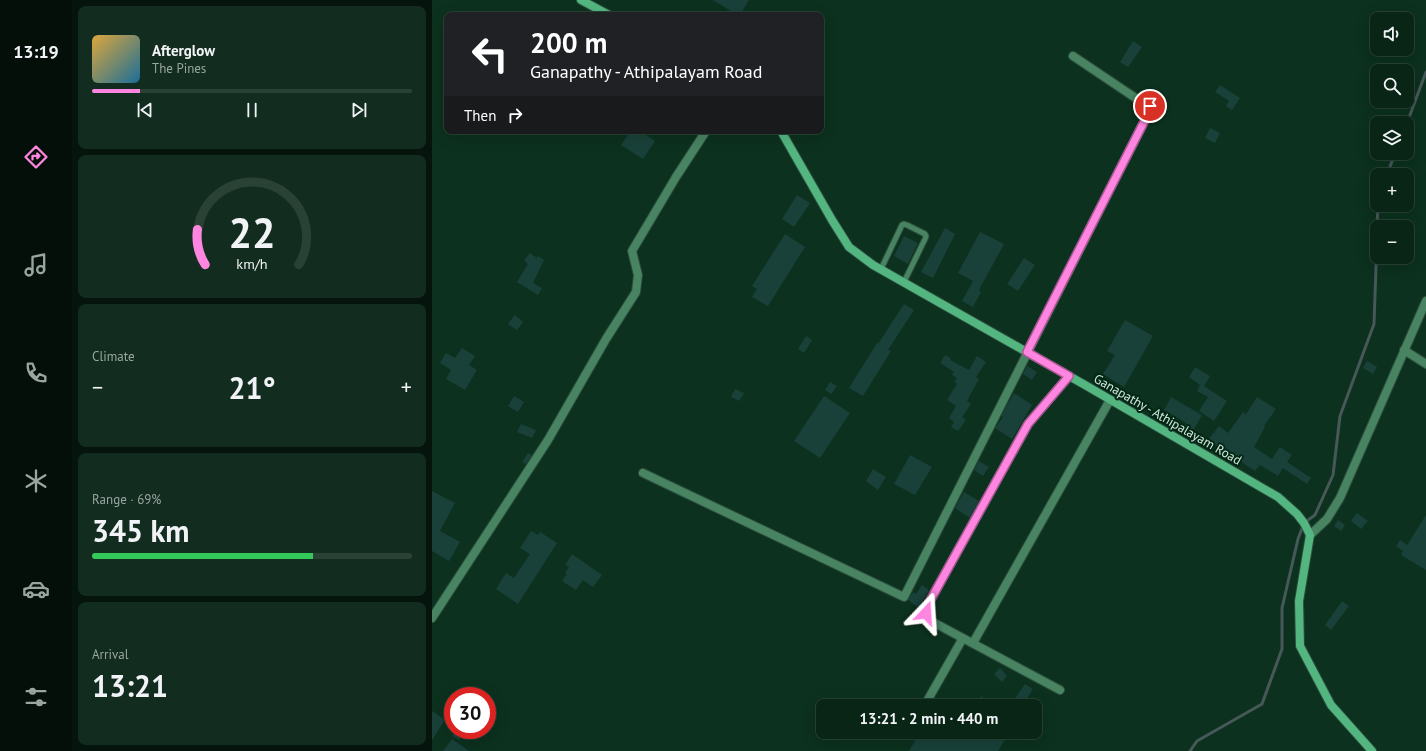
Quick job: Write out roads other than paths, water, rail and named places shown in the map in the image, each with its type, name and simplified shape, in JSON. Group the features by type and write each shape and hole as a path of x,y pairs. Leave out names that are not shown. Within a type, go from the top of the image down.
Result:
{"main road":[{"path":"581,0 603,12"},
{"name":"Ganapathy - Athipalayam Road","path":"783,134 849,247 881,269 1278,497 1297,514 1304,523 1310,535"},
{"path":"1310,535 1299,601 1300,646 1331,705 1372,751"}],"street":[{"path":"643,473 904,597 1148,114 1150,106 1073,56"},
{"path":"432,618 548,440 606,339 636,292 638,275 632,252 676,177 704,134"},
{"path":"1310,535 1327,520 1340,498 1426,301"},
{"path":"1404,350 1426,364"},
{"path":"1060,690 929,620 926,608 1028,424 1069,376"},
{"path":"973,643 1110,400"},
{"path":"928,699 962,638"}],"lane":[{"path":"881,269 902,225 907,225 925,234 925,239 904,282"}],"waterway":[{"path":"1410,116 1426,72"},
{"path":"1390,168 1392,160"},
{"path":"1377,220 1378,212"},
{"path":"1190,751 1197,741 1262,704 1282,649 1282,608 1298,539 1304,523 1315,515 1333,475 1340,416 1374,324 1376,264"}]}
